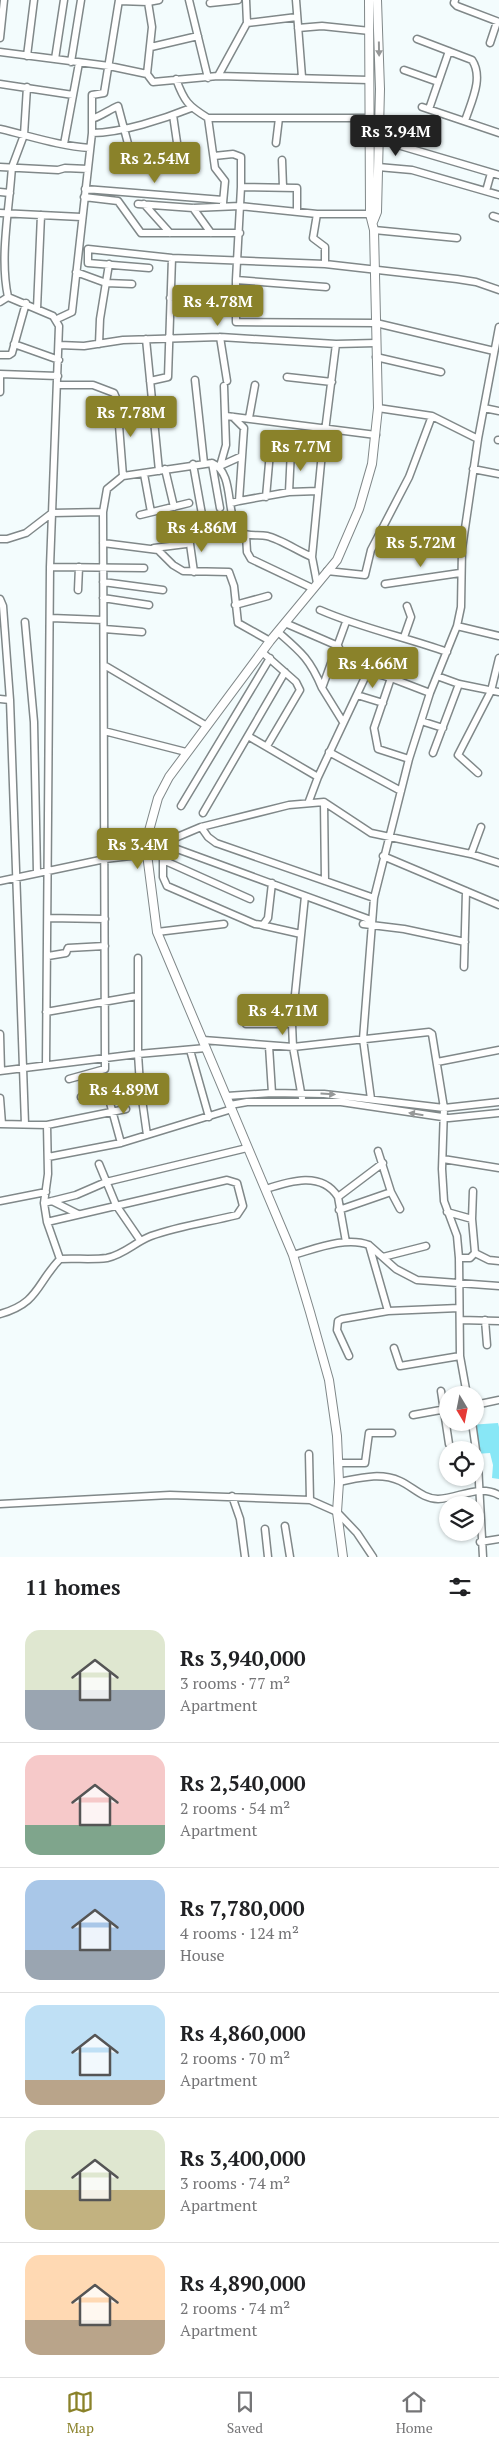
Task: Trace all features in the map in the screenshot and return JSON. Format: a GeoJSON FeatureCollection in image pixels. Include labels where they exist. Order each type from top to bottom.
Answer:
{"type":"FeatureCollection","features":[{"type":"Feature","properties":{"kind":"street"},"geometry":{"type":"LineString","coordinates":[[0,38],[4,0]]}},
{"type":"Feature","properties":{"kind":"street"},"geometry":{"type":"LineString","coordinates":[[27,56],[34,0]]}},
{"type":"Feature","properties":{"kind":"street"},"geometry":{"type":"LineString","coordinates":[[55,60],[64,0]]}},
{"type":"Feature","properties":{"kind":"street"},"geometry":{"type":"LineString","coordinates":[[71,62],[81,0]]}},
{"type":"Feature","properties":{"kind":"street"},"geometry":{"type":"LineString","coordinates":[[57,319],[72,312],[81,217],[92,133],[92,95],[104,93],[119,0],[148,2],[159,0]]}},
{"type":"Feature","properties":{"kind":"street"},"geometry":{"type":"LineString","coordinates":[[189,0],[208,78]]}},
{"type":"Feature","properties":{"kind":"street"},"geometry":{"type":"LineString","coordinates":[[210,3],[238,0]]}},
{"type":"Feature","properties":{"kind":"street"},"geometry":{"type":"LineString","coordinates":[[218,76],[247,23],[246,0]]}},
{"type":"Feature","properties":{"kind":"street"},"geometry":{"type":"LineString","coordinates":[[296,0],[302,77]]}},
{"type":"Feature","properties":{"kind":"street"},"geometry":{"type":"LineString","coordinates":[[343,1557],[337,1512],[337,1436],[329,1380],[293,1255],[157,932],[147,854],[147,838],[158,798],[186,752],[343,549],[359,508],[372,464],[378,408],[375,270],[373,226],[370,214],[368,118],[369,0]]}},
{"type":"Feature","properties":{"kind":"street"},"geometry":{"type":"LineString","coordinates":[[373,226],[377,212],[380,89],[378,0]]}},
{"type":"Feature","properties":{"kind":"street"},"geometry":{"type":"LineString","coordinates":[[455,0],[454,2],[457,6],[498,22],[490,43]]}},
{"type":"Feature","properties":{"kind":"street"},"geometry":{"type":"LineString","coordinates":[[147,74],[152,27],[148,2]]}},
{"type":"Feature","properties":{"kind":"street"},"geometry":{"type":"LineString","coordinates":[[247,23],[298,17]]}},
{"type":"Feature","properties":{"kind":"street"},"geometry":{"type":"LineString","coordinates":[[298,28],[322,26],[370,31]]}},
{"type":"Feature","properties":{"kind":"street"},"geometry":{"type":"LineString","coordinates":[[151,47],[198,36]]}},
{"type":"Feature","properties":{"kind":"street"},"geometry":{"type":"LineString","coordinates":[[417,38],[472,60],[477,70],[477,82],[465,121]]}},
{"type":"Feature","properties":{"kind":"street"},"geometry":{"type":"LineString","coordinates":[[449,51],[438,82],[425,108],[499,133]]}},
{"type":"Feature","properties":{"kind":"street"},"geometry":{"type":"LineString","coordinates":[[0,52],[109,66],[147,74],[154,82],[218,76],[369,80]]}},
{"type":"Feature","properties":{"kind":"street"},"geometry":{"type":"LineString","coordinates":[[64,144],[79,63]]}},
{"type":"Feature","properties":{"kind":"street"},"geometry":{"type":"LineString","coordinates":[[404,70],[438,82]]}},
{"type":"Feature","properties":{"kind":"street"},"geometry":{"type":"LineString","coordinates":[[176,79],[184,100],[191,108],[208,118],[368,118]]}},
{"type":"Feature","properties":{"kind":"street"},"geometry":{"type":"LineString","coordinates":[[0,84],[73,95]]}},
{"type":"Feature","properties":{"kind":"street"},"geometry":{"type":"LineString","coordinates":[[8,296],[2,271],[3,238],[8,213],[12,167],[24,134],[28,87]]}},
{"type":"Feature","properties":{"kind":"street"},"geometry":{"type":"LineString","coordinates":[[92,118],[98,117],[103,111],[118,106],[131,155]]}},
{"type":"Feature","properties":{"kind":"street"},"geometry":{"type":"LineString","coordinates":[[92,133],[104,133],[173,115],[191,108]]}},
{"type":"Feature","properties":{"kind":"street"},"geometry":{"type":"LineString","coordinates":[[173,115],[180,163]]}},
{"type":"Feature","properties":{"kind":"street"},"geometry":{"type":"LineString","coordinates":[[208,118],[215,168],[225,181],[223,203]]}},
{"type":"Feature","properties":{"kind":"street"},"geometry":{"type":"LineString","coordinates":[[276,143],[279,118]]}},
{"type":"Feature","properties":{"kind":"street"},"geometry":{"type":"LineString","coordinates":[[0,130],[24,134],[41,142],[90,148]]}},
{"type":"Feature","properties":{"kind":"street"},"geometry":{"type":"LineString","coordinates":[[391,142],[499,175]]}},
{"type":"Feature","properties":{"kind":"street"},"geometry":{"type":"LineString","coordinates":[[214,156],[233,154],[241,156],[236,322],[376,323],[494,352]]}},
{"type":"Feature","properties":{"kind":"street"},"geometry":{"type":"LineString","coordinates":[[282,160],[283,187]]}},
{"type":"Feature","properties":{"kind":"street"},"geometry":{"type":"LineString","coordinates":[[0,167],[58,170],[65,168],[88,169]]}},
{"type":"Feature","properties":{"kind":"street"},"geometry":{"type":"LineString","coordinates":[[378,167],[413,171],[499,195]]}},
{"type":"Feature","properties":{"kind":"street"},"geometry":{"type":"LineString","coordinates":[[486,191],[491,173]]}},
{"type":"Feature","properties":{"kind":"street"},"geometry":{"type":"LineString","coordinates":[[241,187],[297,188],[297,212]]}},
{"type":"Feature","properties":{"kind":"street"},"geometry":{"type":"LineString","coordinates":[[85,189],[317,214],[370,214]]}},
{"type":"Feature","properties":{"kind":"street"},"geometry":{"type":"LineString","coordinates":[[0,192],[10,193]]}},
{"type":"Feature","properties":{"kind":"street"},"geometry":{"type":"LineString","coordinates":[[84,198],[118,201],[141,233],[240,233]]}},
{"type":"Feature","properties":{"kind":"street"},"geometry":{"type":"LineString","coordinates":[[170,233],[141,204],[193,208],[223,203]]}},
{"type":"Feature","properties":{"kind":"street"},"geometry":{"type":"LineString","coordinates":[[193,208],[211,233]]}},
{"type":"Feature","properties":{"kind":"street"},"geometry":{"type":"LineString","coordinates":[[0,213],[81,217]]}},
{"type":"Feature","properties":{"kind":"street"},"geometry":{"type":"LineString","coordinates":[[38,309],[41,214]]}},
{"type":"Feature","properties":{"kind":"street"},"geometry":{"type":"LineString","coordinates":[[317,214],[313,238],[325,247],[325,264]]}},
{"type":"Feature","properties":{"kind":"street"},"geometry":{"type":"LineString","coordinates":[[373,226],[457,238]]}},
{"type":"Feature","properties":{"kind":"street"},"geometry":{"type":"LineString","coordinates":[[149,268],[88,262],[88,249],[172,258],[325,264],[476,282],[499,290]]}},
{"type":"Feature","properties":{"kind":"street"},"geometry":{"type":"LineString","coordinates":[[150,381],[168,378],[172,258]]}},
{"type":"Feature","properties":{"kind":"street"},"geometry":{"type":"LineString","coordinates":[[99,344],[100,319],[109,264]]}},
{"type":"Feature","properties":{"kind":"street"},"geometry":{"type":"LineString","coordinates":[[76,272],[106,283],[132,284]]}},
{"type":"Feature","properties":{"kind":"street"},"geometry":{"type":"LineString","coordinates":[[236,280],[326,287]]}},
{"type":"Feature","properties":{"kind":"street"},"geometry":{"type":"LineString","coordinates":[[170,298],[217,295]]}},
{"type":"Feature","properties":{"kind":"street"},"geometry":{"type":"LineString","coordinates":[[0,302],[8,296]]}},
{"type":"Feature","properties":{"kind":"street"},"geometry":{"type":"LineString","coordinates":[[8,296],[57,319],[59,326],[50,566],[46,1065]]}},
{"type":"Feature","properties":{"kind":"street"},"geometry":{"type":"LineString","coordinates":[[0,355],[9,356],[13,348],[26,303]]}},
{"type":"Feature","properties":{"kind":"street"},"geometry":{"type":"LineString","coordinates":[[371,1099],[363,1039],[374,898],[383,856],[409,759],[430,693],[457,626],[461,607],[460,573],[473,470],[499,327]]}},
{"type":"Feature","properties":{"kind":"street"},"geometry":{"type":"LineString","coordinates":[[59,345],[220,337],[336,344],[376,343]]}},
{"type":"Feature","properties":{"kind":"street"},"geometry":{"type":"LineString","coordinates":[[220,337],[230,416],[225,454],[220,466],[238,529],[246,535],[269,537],[312,556]]}},
{"type":"Feature","properties":{"kind":"street"},"geometry":{"type":"LineString","coordinates":[[146,340],[162,470],[174,507]]}},
{"type":"Feature","properties":{"kind":"street"},"geometry":{"type":"LineString","coordinates":[[315,585],[312,556],[336,344]]}},
{"type":"Feature","properties":{"kind":"street"},"geometry":{"type":"LineString","coordinates":[[13,348],[59,360]]}},
{"type":"Feature","properties":{"kind":"street"},"geometry":{"type":"LineString","coordinates":[[376,357],[441,372]]}},
{"type":"Feature","properties":{"kind":"street"},"geometry":{"type":"LineString","coordinates":[[0,392],[0,374],[58,376]]}},
{"type":"Feature","properties":{"kind":"street"},"geometry":{"type":"LineString","coordinates":[[287,377],[332,382]]}},
{"type":"Feature","properties":{"kind":"street"},"geometry":{"type":"LineString","coordinates":[[194,380],[204,463]]}},
{"type":"Feature","properties":{"kind":"street"},"geometry":{"type":"LineString","coordinates":[[58,385],[100,387],[114,393],[117,400],[123,476]]}},
{"type":"Feature","properties":{"kind":"street"},"geometry":{"type":"LineString","coordinates":[[249,418],[255,386]]}},
{"type":"Feature","properties":{"kind":"street"},"geometry":{"type":"LineString","coordinates":[[378,408],[432,416],[478,439]]}},
{"type":"Feature","properties":{"kind":"street"},"geometry":{"type":"LineString","coordinates":[[484,408],[499,411]]}},
{"type":"Feature","properties":{"kind":"street"},"geometry":{"type":"LineString","coordinates":[[230,416],[376,435]]}},
{"type":"Feature","properties":{"kind":"street"},"geometry":{"type":"LineString","coordinates":[[230,416],[244,428],[239,501]]}},
{"type":"Feature","properties":{"kind":"street"},"geometry":{"type":"LineString","coordinates":[[327,571],[365,575],[371,550],[409,477],[432,416]]}},
{"type":"Feature","properties":{"kind":"street"},"geometry":{"type":"LineString","coordinates":[[266,496],[272,441]]}},
{"type":"Feature","properties":{"kind":"street"},"geometry":{"type":"LineString","coordinates":[[289,492],[292,450]]}},
{"type":"Feature","properties":{"kind":"street"},"geometry":{"type":"LineString","coordinates":[[68,1079],[105,1070],[103,512],[106,489],[123,476],[144,474],[193,464],[212,463],[220,466],[242,456]]}},
{"type":"Feature","properties":{"kind":"street"},"geometry":{"type":"LineString","coordinates":[[212,463],[220,508]]}},
{"type":"Feature","properties":{"kind":"street"},"geometry":{"type":"LineString","coordinates":[[193,464],[205,531]]}},
{"type":"Feature","properties":{"kind":"street"},"geometry":{"type":"LineString","coordinates":[[473,470],[499,474]]}},
{"type":"Feature","properties":{"kind":"street"},"geometry":{"type":"LineString","coordinates":[[144,474],[151,512]]}},
{"type":"Feature","properties":{"kind":"street"},"geometry":{"type":"LineString","coordinates":[[231,503],[289,492],[318,491]]}},
{"type":"Feature","properties":{"kind":"street"},"geometry":{"type":"LineString","coordinates":[[140,515],[189,503]]}},
{"type":"Feature","properties":{"kind":"street"},"geometry":{"type":"LineString","coordinates":[[0,539],[7,539],[26,533],[52,513],[103,512]]}},
{"type":"Feature","properties":{"kind":"street"},"geometry":{"type":"LineString","coordinates":[[246,535],[247,552],[251,559],[315,585]]}},
{"type":"Feature","properties":{"kind":"street"},"geometry":{"type":"LineString","coordinates":[[103,543],[151,548],[186,544],[189,539],[194,572]]}},
{"type":"Feature","properties":{"kind":"street"},"geometry":{"type":"LineString","coordinates":[[151,548],[158,550],[178,569],[194,572],[229,572],[234,586],[238,623],[266,647],[270,658],[296,682],[300,690],[267,746]]}},
{"type":"Feature","properties":{"kind":"street"},"geometry":{"type":"LineString","coordinates":[[50,566],[144,568]]}},
{"type":"Feature","properties":{"kind":"street"},"geometry":{"type":"LineString","coordinates":[[78,590],[79,567]]}},
{"type":"Feature","properties":{"kind":"street"},"geometry":{"type":"LineString","coordinates":[[385,584],[460,573]]}},
{"type":"Feature","properties":{"kind":"street"},"geometry":{"type":"LineString","coordinates":[[103,582],[162,590]]}},
{"type":"Feature","properties":{"kind":"street"},"geometry":{"type":"LineString","coordinates":[[236,605],[268,596]]}},
{"type":"Feature","properties":{"kind":"street"},"geometry":{"type":"LineString","coordinates":[[103,598],[149,605]]}},
{"type":"Feature","properties":{"kind":"street"},"geometry":{"type":"LineString","coordinates":[[0,599],[3,606],[4,641],[10,700],[14,878],[25,1124]]}},
{"type":"Feature","properties":{"kind":"street"},"geometry":{"type":"LineString","coordinates":[[404,637],[411,617],[407,606]]}},
{"type":"Feature","properties":{"kind":"street"},"geometry":{"type":"LineString","coordinates":[[320,610],[346,622],[404,637],[447,652]]}},
{"type":"Feature","properties":{"kind":"street"},"geometry":{"type":"LineString","coordinates":[[51,618],[104,620]]}},
{"type":"Feature","properties":{"kind":"street"},"geometry":{"type":"LineString","coordinates":[[25,622],[34,722],[37,874]]}},
{"type":"Feature","properties":{"kind":"street"},"geometry":{"type":"LineString","coordinates":[[322,688],[346,622]]}},
{"type":"Feature","properties":{"kind":"street"},"geometry":{"type":"LineString","coordinates":[[285,623],[338,646],[348,665]]}},
{"type":"Feature","properties":{"kind":"street"},"geometry":{"type":"LineString","coordinates":[[457,626],[499,636]]}},
{"type":"Feature","properties":{"kind":"street"},"geometry":{"type":"LineString","coordinates":[[104,629],[142,632]]}},
{"type":"Feature","properties":{"kind":"street"},"geometry":{"type":"LineString","coordinates":[[278,632],[306,656],[313,666],[322,688],[343,722]]}},
{"type":"Feature","properties":{"kind":"street"},"geometry":{"type":"LineString","coordinates":[[181,806],[270,658]]}},
{"type":"Feature","properties":{"kind":"street"},"geometry":{"type":"LineString","coordinates":[[478,773],[458,755],[491,691],[499,658]]}},
{"type":"Feature","properties":{"kind":"street"},"geometry":{"type":"LineString","coordinates":[[333,661],[391,678],[430,693]]}},
{"type":"Feature","properties":{"kind":"street"},"geometry":{"type":"LineString","coordinates":[[104,665],[207,726]]}},
{"type":"Feature","properties":{"kind":"street"},"geometry":{"type":"LineString","coordinates":[[310,801],[329,752],[368,671]]}},
{"type":"Feature","properties":{"kind":"street"},"geometry":{"type":"LineString","coordinates":[[203,814],[285,672]]}},
{"type":"Feature","properties":{"kind":"street"},"geometry":{"type":"LineString","coordinates":[[437,676],[459,684],[499,692]]}},
{"type":"Feature","properties":{"kind":"street"},"geometry":{"type":"LineString","coordinates":[[391,678],[374,728],[378,748],[409,759]]}},
{"type":"Feature","properties":{"kind":"street"},"geometry":{"type":"LineString","coordinates":[[433,753],[459,684]]}},
{"type":"Feature","properties":{"kind":"street"},"geometry":{"type":"LineString","coordinates":[[357,695],[383,704]]}},
{"type":"Feature","properties":{"kind":"street"},"geometry":{"type":"LineString","coordinates":[[0,699],[10,700]]}},
{"type":"Feature","properties":{"kind":"street"},"geometry":{"type":"LineString","coordinates":[[421,721],[443,728]]}},
{"type":"Feature","properties":{"kind":"street"},"geometry":{"type":"LineString","coordinates":[[104,731],[186,752]]}},
{"type":"Feature","properties":{"kind":"street"},"geometry":{"type":"LineString","coordinates":[[248,736],[318,777]]}},
{"type":"Feature","properties":{"kind":"street"},"geometry":{"type":"LineString","coordinates":[[329,752],[401,791]]}},
{"type":"Feature","properties":{"kind":"street"},"geometry":{"type":"LineString","coordinates":[[163,843],[201,827],[310,801],[324,802],[333,806],[371,833],[471,854],[499,863]]}},
{"type":"Feature","properties":{"kind":"street"},"geometry":{"type":"LineString","coordinates":[[324,802],[325,881]]}},
{"type":"Feature","properties":{"kind":"street"},"geometry":{"type":"LineString","coordinates":[[201,827],[208,837],[216,843],[374,898]]}},
{"type":"Feature","properties":{"kind":"street"},"geometry":{"type":"LineString","coordinates":[[471,854],[481,827]]}},
{"type":"Feature","properties":{"kind":"street"},"geometry":{"type":"LineString","coordinates":[[147,838],[305,896],[371,923],[465,942]]}},
{"type":"Feature","properties":{"kind":"street"},"geometry":{"type":"LineString","coordinates":[[163,843],[163,877],[167,886],[261,925],[301,934]]}},
{"type":"Feature","properties":{"kind":"street"},"geometry":{"type":"LineString","coordinates":[[0,881],[105,860],[147,854]]}},
{"type":"Feature","properties":{"kind":"street"},"geometry":{"type":"LineString","coordinates":[[383,856],[499,906]]}},
{"type":"Feature","properties":{"kind":"street"},"geometry":{"type":"LineString","coordinates":[[163,860],[250,899]]}},
{"type":"Feature","properties":{"kind":"street"},"geometry":{"type":"LineString","coordinates":[[261,925],[268,918],[272,884]]}},
{"type":"Feature","properties":{"kind":"street"},"geometry":{"type":"LineString","coordinates":[[464,967],[466,891]]}},
{"type":"Feature","properties":{"kind":"street"},"geometry":{"type":"LineString","coordinates":[[302,1101],[293,1047],[292,1024],[305,896]]}},
{"type":"Feature","properties":{"kind":"street"},"geometry":{"type":"LineString","coordinates":[[48,918],[105,919]]}},
{"type":"Feature","properties":{"kind":"street"},"geometry":{"type":"LineString","coordinates":[[362,924],[371,923]]}},
{"type":"Feature","properties":{"kind":"street"},"geometry":{"type":"LineString","coordinates":[[157,932],[224,924]]}},
{"type":"Feature","properties":{"kind":"street"},"geometry":{"type":"LineString","coordinates":[[48,956],[66,953],[68,948],[105,946]]}},
{"type":"Feature","properties":{"kind":"street"},"geometry":{"type":"LineString","coordinates":[[138,958],[138,1054],[147,1135]]}},
{"type":"Feature","properties":{"kind":"street"},"geometry":{"type":"LineString","coordinates":[[46,1012],[137,996]]}},
{"type":"Feature","properties":{"kind":"street"},"geometry":{"type":"LineString","coordinates":[[246,1024],[292,1024]]}},
{"type":"Feature","properties":{"kind":"street"},"geometry":{"type":"LineString","coordinates":[[202,1040],[293,1047],[429,1032],[434,1038],[445,1118],[442,1177],[447,1212],[457,1236],[459,1258],[460,1356],[465,1386]]}},
{"type":"Feature","properties":{"kind":"street"},"geometry":{"type":"LineString","coordinates":[[0,1034],[1,1071],[138,1054],[206,1048]]}},
{"type":"Feature","properties":{"kind":"street"},"geometry":{"type":"LineString","coordinates":[[269,1046],[272,1093]]}},
{"type":"Feature","properties":{"kind":"street"},"geometry":{"type":"LineString","coordinates":[[190,1050],[209,1116]]}},
{"type":"Feature","properties":{"kind":"street"},"geometry":{"type":"LineString","coordinates":[[437,1062],[499,1050]]}},
{"type":"Feature","properties":{"kind":"street"},"geometry":{"type":"LineString","coordinates":[[81,1097],[140,1085]]}},
{"type":"Feature","properties":{"kind":"street"},"geometry":{"type":"LineString","coordinates":[[107,1092],[121,1143]]}},
{"type":"Feature","properties":{"kind":"street"},"geometry":{"type":"LineString","coordinates":[[227,1096],[272,1093],[343,1095],[444,1108],[499,1102]]}},
{"type":"Feature","properties":{"kind":"street"},"geometry":{"type":"LineString","coordinates":[[0,1098],[1,1124],[47,1125],[126,1109]]}},
{"type":"Feature","properties":{"kind":"street"},"geometry":{"type":"LineString","coordinates":[[48,1156],[121,1143],[209,1116],[233,1112],[247,1102],[341,1102],[445,1118],[499,1113]]}},
{"type":"Feature","properties":{"kind":"street"},"geometry":{"type":"LineString","coordinates":[[485,1104],[486,1114]]}},
{"type":"Feature","properties":{"kind":"street"},"geometry":{"type":"LineString","coordinates":[[47,1125],[48,1174],[44,1203],[47,1222],[60,1259]]}},
{"type":"Feature","properties":{"kind":"street"},"geometry":{"type":"LineString","coordinates":[[44,1203],[76,1195],[106,1182],[247,1148]]}},
{"type":"Feature","properties":{"kind":"street"},"geometry":{"type":"LineString","coordinates":[[378,1151],[391,1192],[400,1209]]}},
{"type":"Feature","properties":{"kind":"street"},"geometry":{"type":"LineString","coordinates":[[443,1159],[499,1168]]}},
{"type":"Feature","properties":{"kind":"street"},"geometry":{"type":"LineString","coordinates":[[338,1198],[383,1163]]}},
{"type":"Feature","properties":{"kind":"street"},"geometry":{"type":"LineString","coordinates":[[99,1164],[116,1205],[140,1240]]}},
{"type":"Feature","properties":{"kind":"street"},"geometry":{"type":"LineString","coordinates":[[47,1222],[227,1180],[237,1183],[243,1206],[237,1216],[158,1234],[140,1240],[130,1249],[106,1258],[60,1259]]}},
{"type":"Feature","properties":{"kind":"street"},"geometry":{"type":"LineString","coordinates":[[266,1189],[287,1182],[312,1180],[333,1190],[338,1198],[346,1242]]}},
{"type":"Feature","properties":{"kind":"street"},"geometry":{"type":"LineString","coordinates":[[0,1201],[47,1189]]}},
{"type":"Feature","properties":{"kind":"street"},"geometry":{"type":"LineString","coordinates":[[473,1191],[472,1219],[475,1253]]}},
{"type":"Feature","properties":{"kind":"street"},"geometry":{"type":"LineString","coordinates":[[339,1210],[391,1192]]}},
{"type":"Feature","properties":{"kind":"street"},"geometry":{"type":"LineString","coordinates":[[52,1201],[78,1214]]}},
{"type":"Feature","properties":{"kind":"street"},"geometry":{"type":"LineString","coordinates":[[447,1212],[472,1219]]}},
{"type":"Feature","properties":{"kind":"street"},"geometry":{"type":"LineString","coordinates":[[293,1255],[346,1242],[369,1244],[396,1269],[416,1280],[499,1286]]}},
{"type":"Feature","properties":{"kind":"street"},"geometry":{"type":"LineString","coordinates":[[369,1244],[388,1311]]}},
{"type":"Feature","properties":{"kind":"street"},"geometry":{"type":"LineString","coordinates":[[383,1257],[426,1246]]}},
{"type":"Feature","properties":{"kind":"street"},"geometry":{"type":"LineString","coordinates":[[459,1258],[470,1258],[475,1253]]}},
{"type":"Feature","properties":{"kind":"street"},"geometry":{"type":"LineString","coordinates":[[475,1253],[489,1260],[499,1261]]}},
{"type":"Feature","properties":{"kind":"street"},"geometry":{"type":"LineString","coordinates":[[0,1314],[14,1310],[27,1302],[60,1259]]}},
{"type":"Feature","properties":{"kind":"street"},"geometry":{"type":"LineString","coordinates":[[350,1356],[337,1330],[338,1321],[388,1311],[459,1308]]}},
{"type":"Feature","properties":{"kind":"street"},"geometry":{"type":"LineString","coordinates":[[460,1320],[499,1321]]}},
{"type":"Feature","properties":{"kind":"street"},"geometry":{"type":"LineString","coordinates":[[486,1320],[486,1345]]}},
{"type":"Feature","properties":{"kind":"street"},"geometry":{"type":"LineString","coordinates":[[394,1348],[398,1364],[405,1367],[460,1356]]}},
{"type":"Feature","properties":{"kind":"street"},"geometry":{"type":"LineString","coordinates":[[484,1403],[499,1400]]}},
{"type":"Feature","properties":{"kind":"street"},"geometry":{"type":"LineString","coordinates":[[413,1415],[439,1410]]}},
{"type":"Feature","properties":{"kind":"street"},"geometry":{"type":"LineString","coordinates":[[338,1471],[365,1463],[369,1434],[392,1433]]}},
{"type":"Feature","properties":{"kind":"street"},"geometry":{"type":"LineString","coordinates":[[309,1454],[310,1500]]}},
{"type":"Feature","properties":{"kind":"street"},"geometry":{"type":"LineString","coordinates":[[338,1471],[382,1476],[402,1482],[430,1498],[440,1499],[472,1486]]}},
{"type":"Feature","properties":{"kind":"street"},"geometry":{"type":"LineString","coordinates":[[479,1486],[480,1542],[483,1557]]}},
{"type":"Feature","properties":{"kind":"street"},"geometry":{"type":"LineString","coordinates":[[484,1486],[499,1495]]}},
{"type":"Feature","properties":{"kind":"street"},"geometry":{"type":"LineString","coordinates":[[0,1504],[170,1495],[310,1500],[337,1512],[357,1533],[373,1557]]}},
{"type":"Feature","properties":{"kind":"street"},"geometry":{"type":"LineString","coordinates":[[232,1496],[240,1519],[245,1557]]}},
{"type":"Feature","properties":{"kind":"street"},"geometry":{"type":"LineString","coordinates":[[284,1526],[290,1557]]}},
{"type":"Feature","properties":{"kind":"street"},"geometry":{"type":"LineString","coordinates":[[265,1529],[268,1557]]}},
{"type":"Feature","properties":{"kind":"street"},"geometry":{"type":"LineString","coordinates":[[480,1542],[499,1539]]}},
{"type":"Feature","properties":{"kind":"shaded area"},"geometry":{"type":"Polygon","coordinates":[[[498,1423],[499,1479],[492,1478],[493,1465],[490,1453],[484,1453],[484,1441],[471,1441],[470,1431],[484,1431],[484,1424],[498,1423]]]}}]}
